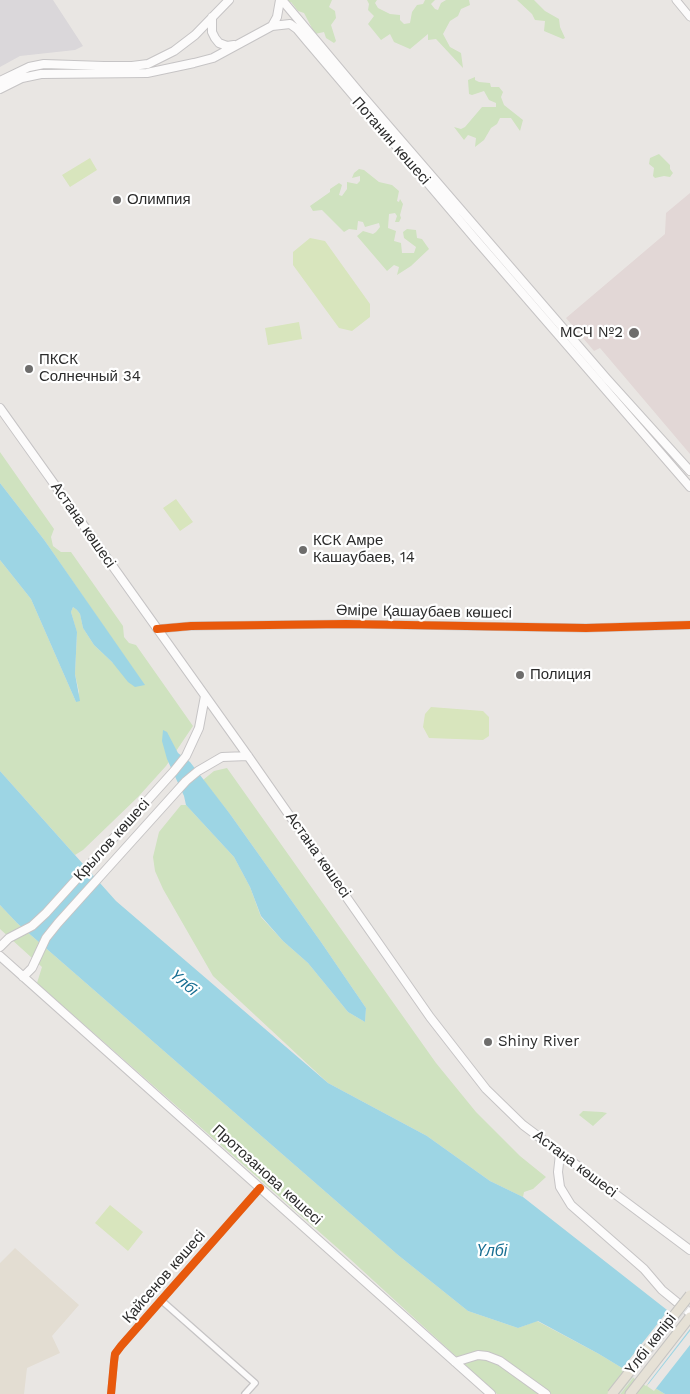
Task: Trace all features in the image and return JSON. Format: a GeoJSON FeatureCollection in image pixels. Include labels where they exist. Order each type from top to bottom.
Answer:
{"type":"FeatureCollection","features":[{"type":"Feature","properties":{"kind":"main road"},"geometry":{"type":"LineString","coordinates":[[0,81],[29,67],[44,64],[140,69],[174,51],[195,35],[229,0]]}},
{"type":"Feature","properties":{"kind":"main road"},"geometry":{"type":"LineString","coordinates":[[0,89],[22,78],[41,74],[140,69],[213,58],[272,26],[280,10],[281,0]]}},
{"type":"Feature","properties":{"kind":"main road","name":"Потанин көшесі"},"geometry":{"type":"LineString","coordinates":[[281,0],[551,314],[690,472]]}},
{"type":"Feature","properties":{"kind":"main road"},"geometry":{"type":"LineString","coordinates":[[212,17],[212,32],[219,43],[227,46],[237,45]]}},
{"type":"Feature","properties":{"kind":"main road","name":"Потанин көшесі"},"geometry":{"type":"LineString","coordinates":[[272,26],[290,24],[297,29],[690,487]]}},
{"type":"Feature","properties":{"kind":"main road","name":"Астана көшесі"},"geometry":{"type":"LineString","coordinates":[[0,408],[248,756],[430,1017],[484,1086],[523,1125],[690,1250]]}},
{"type":"Feature","properties":{"kind":"main road","name":"Крылов көшесі"},"geometry":{"type":"LineString","coordinates":[[0,947],[9,938],[32,926],[174,771],[186,756],[199,728],[205,696]]}},
{"type":"Feature","properties":{"kind":"main road","name":"Крылов көшесі"},"geometry":{"type":"LineString","coordinates":[[23,977],[34,963],[46,938],[58,922],[186,781],[198,770],[222,757],[248,756]]}},
{"type":"Feature","properties":{"kind":"main road","name":"Протозанова көшесі"},"geometry":{"type":"LineString","coordinates":[[0,956],[491,1394]]}},
{"type":"Feature","properties":{"kind":"main road"},"geometry":{"type":"LineString","coordinates":[[0,969],[6,962]]}},
{"type":"Feature","properties":{"kind":"main road"},"geometry":{"type":"LineString","coordinates":[[560,1154],[558,1172],[560,1187],[571,1205],[644,1269],[662,1290],[690,1313]]}},
{"type":"Feature","properties":{"kind":"main road","name":"Үлбі көпірі"},"geometry":{"type":"LineString","coordinates":[[612,1394],[690,1294]]}},
{"type":"Feature","properties":{"kind":"main road","name":"Үлбі көпірі"},"geometry":{"type":"LineString","coordinates":[[630,1394],[690,1317]]}},
{"type":"Feature","properties":{"kind":"main road"},"geometry":{"type":"LineString","coordinates":[[455,1362],[478,1354],[487,1356],[500,1361],[546,1394]]}},
{"type":"Feature","properties":{"kind":"street"},"geometry":{"type":"LineString","coordinates":[[676,0],[690,17]]}},
{"type":"Feature","properties":{"kind":"street","name":"Әміре Қашаубаев көшесі"},"geometry":{"type":"LineString","coordinates":[[157,628],[346,624],[577,628],[690,625]]}},
{"type":"Feature","properties":{"kind":"street","name":"Қайсенов көшесі"},"geometry":{"type":"LineString","coordinates":[[111,1394],[111,1377],[116,1354],[121,1346],[260,1188]]}},
{"type":"Feature","properties":{"kind":"street"},"geometry":{"type":"LineString","coordinates":[[161,1300],[255,1383],[245,1394]]}},
{"type":"Feature","properties":{"kind":"shaded area"},"geometry":{"type":"Polygon","coordinates":[[[0,0],[53,0],[83,46],[75,50],[20,56],[0,67],[0,0]]]}},
{"type":"Feature","properties":{"kind":"shaded area","name":"МСЧ №2"},"geometry":{"type":"Polygon","coordinates":[[[690,193],[690,454],[600,348],[594,351],[566,318],[665,234],[666,213],[690,193]]]}},
{"type":"Feature","properties":{"kind":"shaded area"},"geometry":{"type":"Polygon","coordinates":[[[15,1248],[79,1305],[52,1336],[60,1353],[27,1368],[24,1394],[0,1394],[0,1263],[15,1248]]]}},
{"type":"Feature","properties":{"kind":"green space"},"geometry":{"type":"Polygon","coordinates":[[[284,0],[332,0],[329,7],[335,11],[336,18],[331,25],[336,41],[334,43],[326,38],[324,32],[315,34],[304,13],[298,11],[291,2],[288,3],[284,0]]]}},
{"type":"Feature","properties":{"kind":"green space"},"geometry":{"type":"Polygon","coordinates":[[[367,0],[377,0],[375,3],[378,8],[390,14],[400,15],[400,20],[404,24],[410,23],[412,12],[417,5],[423,4],[425,0],[435,0],[431,4],[438,10],[441,3],[446,0],[469,0],[470,5],[461,9],[458,16],[450,21],[443,34],[450,47],[461,53],[463,68],[436,39],[428,40],[428,34],[410,49],[394,42],[390,34],[381,40],[368,24],[374,16],[368,10],[369,4],[367,0]]]}},
{"type":"Feature","properties":{"kind":"green space"},"geometry":{"type":"Polygon","coordinates":[[[517,0],[534,0],[545,11],[559,19],[565,38],[563,39],[544,31],[545,21],[535,20],[532,14],[517,0]]]}},
{"type":"Feature","properties":{"kind":"green space"},"geometry":{"type":"Polygon","coordinates":[[[475,77],[475,80],[479,82],[490,83],[491,87],[499,87],[503,92],[501,97],[504,105],[523,120],[520,131],[511,118],[500,118],[484,140],[475,147],[476,138],[468,135],[464,140],[454,127],[461,129],[465,127],[482,107],[496,107],[496,103],[489,100],[484,91],[472,95],[469,94],[468,80],[475,77]]]}},
{"type":"Feature","properties":{"kind":"green space"},"geometry":{"type":"Polygon","coordinates":[[[659,154],[670,165],[673,173],[670,177],[655,178],[653,176],[654,168],[649,164],[650,158],[659,154]]]}},
{"type":"Feature","properties":{"kind":"green space"},"geometry":{"type":"Polygon","coordinates":[[[90,158],[97,170],[70,187],[62,175],[90,158]]]}},
{"type":"Feature","properties":{"kind":"green space"},"geometry":{"type":"Polygon","coordinates":[[[359,169],[364,170],[379,182],[392,185],[399,191],[397,201],[399,202],[400,199],[403,204],[401,218],[399,222],[395,222],[397,216],[395,213],[389,214],[388,228],[396,231],[394,241],[401,243],[402,253],[414,253],[416,247],[404,238],[403,232],[407,229],[416,230],[417,238],[422,239],[429,249],[411,266],[397,275],[399,267],[394,265],[387,271],[357,236],[363,231],[373,234],[380,227],[379,223],[365,227],[363,222],[358,221],[357,230],[349,229],[344,232],[322,210],[313,211],[310,206],[339,183],[342,185],[339,195],[342,196],[347,189],[347,182],[357,184],[360,181],[360,176],[352,178],[359,169]]]}},
{"type":"Feature","properties":{"kind":"green space"},"geometry":{"type":"Polygon","coordinates":[[[310,238],[325,241],[370,304],[370,317],[352,331],[339,328],[293,265],[293,252],[310,238]]]}},
{"type":"Feature","properties":{"kind":"green space"},"geometry":{"type":"Polygon","coordinates":[[[299,322],[302,339],[268,345],[265,328],[299,322]]]}},
{"type":"Feature","properties":{"kind":"green space"},"geometry":{"type":"Polygon","coordinates":[[[0,452],[54,529],[51,537],[53,546],[61,552],[71,552],[123,626],[124,637],[129,643],[136,645],[193,726],[166,766],[138,797],[83,850],[75,855],[0,771],[0,560],[31,599],[76,702],[79,692],[75,674],[77,633],[71,612],[73,607],[80,614],[83,628],[94,645],[112,662],[144,685],[45,541],[0,483],[0,452]]]}},
{"type":"Feature","properties":{"kind":"green space"},"geometry":{"type":"Polygon","coordinates":[[[176,499],[193,522],[180,531],[163,508],[176,499]]]}},
{"type":"Feature","properties":{"kind":"green space"},"geometry":{"type":"Polygon","coordinates":[[[431,707],[483,711],[489,717],[489,736],[483,740],[429,738],[423,727],[425,714],[431,707]]]}},
{"type":"Feature","properties":{"kind":"green space"},"geometry":{"type":"Polygon","coordinates":[[[227,768],[436,1063],[476,1112],[520,1156],[546,1177],[533,1189],[524,1192],[523,1197],[490,1181],[427,1136],[328,1083],[213,976],[163,889],[155,871],[153,857],[159,832],[181,805],[186,805],[234,857],[250,887],[261,917],[283,941],[308,963],[348,1012],[365,1022],[366,1008],[230,814],[203,780],[214,771],[227,768]]]}},
{"type":"Feature","properties":{"kind":"green space"},"geometry":{"type":"Polygon","coordinates":[[[0,905],[17,923],[398,1255],[468,1311],[518,1328],[537,1321],[599,1354],[665,1394],[497,1394],[350,1259],[37,983],[42,967],[0,929],[0,905]]]}},
{"type":"Feature","properties":{"kind":"green space"},"geometry":{"type":"Polygon","coordinates":[[[583,1111],[607,1113],[593,1126],[579,1115],[583,1111]]]}},
{"type":"Feature","properties":{"kind":"green space"},"geometry":{"type":"Polygon","coordinates":[[[110,1205],[143,1232],[128,1251],[95,1223],[110,1205]]]}},
{"type":"Feature","properties":{"kind":"water"},"geometry":{"type":"Polygon","coordinates":[[[0,483],[45,541],[145,685],[135,687],[128,682],[112,662],[94,645],[83,628],[80,614],[73,607],[71,612],[77,632],[75,674],[80,701],[76,702],[31,599],[0,560],[0,483]]]}},
{"type":"Feature","properties":{"kind":"water"},"geometry":{"type":"Polygon","coordinates":[[[163,730],[167,732],[178,753],[190,762],[230,814],[321,942],[366,1008],[365,1022],[348,1012],[308,963],[283,941],[261,916],[250,887],[234,857],[186,805],[184,796],[167,759],[162,741],[163,730]]]}},
{"type":"Feature","properties":{"kind":"water","name":"Үлбі"},"geometry":{"type":"Polygon","coordinates":[[[0,771],[116,901],[328,1083],[427,1136],[490,1181],[523,1197],[690,1328],[690,1394],[665,1394],[599,1354],[538,1321],[518,1328],[468,1311],[398,1255],[17,923],[0,905],[0,771]]]}},
{"type":"Feature","properties":{"kind":"pier"},"geometry":{"type":"Polygon","coordinates":[[[670,1308],[690,1325],[690,1329],[646,1386],[621,1370],[670,1308]]]}},
{"type":"Feature","properties":{"kind":"pier"},"geometry":{"type":"Polygon","coordinates":[[[690,1331],[690,1345],[654,1391],[647,1386],[690,1331]]]}},
{"type":"Feature","properties":{"kind":"tram line"},"geometry":{"type":"LineString","coordinates":[[620,1394],[690,1305]]}},
{"type":"Feature","properties":{"kind":"cycle path"},"geometry":{"type":"LineString","coordinates":[[157,629],[191,626],[346,624],[586,628],[690,625]]}},
{"type":"Feature","properties":{"kind":"cycle path"},"geometry":{"type":"LineString","coordinates":[[111,1394],[115,1354],[260,1188]]}},
{"type":"Feature","properties":{"kind":"place","name":"Олимпия"},"geometry":{"type":"Point","coordinates":[117,200]}},
{"type":"Feature","properties":{"kind":"place","name":"МСЧ №2"},"geometry":{"type":"Point","coordinates":[634,333]}},
{"type":"Feature","properties":{"kind":"place","name":"ПКСК Солнечный 34"},"geometry":{"type":"Point","coordinates":[29,369]}},
{"type":"Feature","properties":{"kind":"place","name":"КСК Амре Кашаубаев, 14"},"geometry":{"type":"Point","coordinates":[303,550]}},
{"type":"Feature","properties":{"kind":"place","name":"Полиция"},"geometry":{"type":"Point","coordinates":[520,675]}},
{"type":"Feature","properties":{"kind":"place","name":"Shiny River"},"geometry":{"type":"Point","coordinates":[488,1042]}}]}
